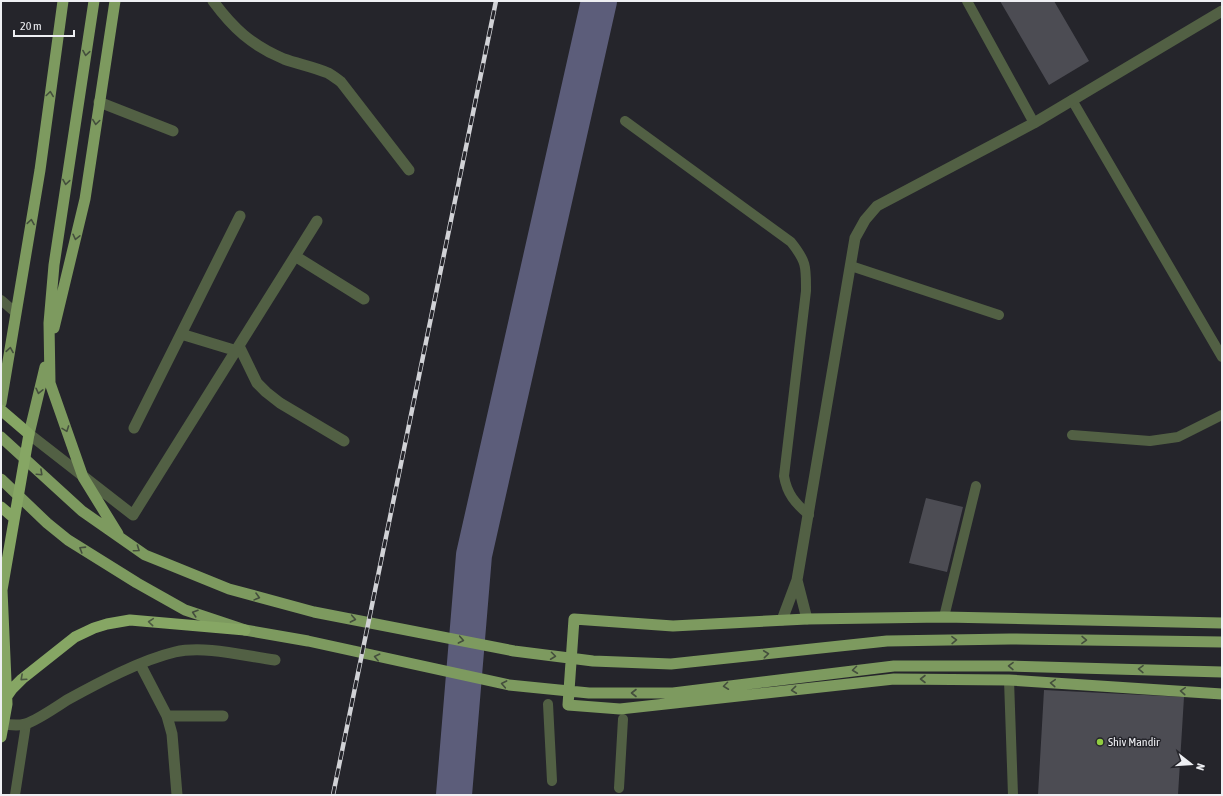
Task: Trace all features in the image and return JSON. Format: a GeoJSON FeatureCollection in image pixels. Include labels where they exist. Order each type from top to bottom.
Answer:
{"type":"FeatureCollection","features":[{"type":"Feature","properties":{"kind":"highway"},"geometry":{"type":"LineString","coordinates":[[1,410],[29,434],[2,590],[7,704],[2,724],[1,737]]}},
{"type":"Feature","properties":{"kind":"highway"},"geometry":{"type":"LineString","coordinates":[[1,507],[14,518]]}},
{"type":"Feature","properties":{"kind":"highway"},"geometry":{"type":"LineString","coordinates":[[1,704],[12,689],[35,668],[75,637],[107,624],[130,620],[245,630]]}},
{"type":"Feature","properties":{"kind":"main road"},"geometry":{"type":"LineString","coordinates":[[1,403],[40,170],[63,1]]}},
{"type":"Feature","properties":{"kind":"main road"},"geometry":{"type":"LineString","coordinates":[[94,1],[54,265],[49,323],[50,383],[83,477],[121,538]]}},
{"type":"Feature","properties":{"kind":"main road"},"geometry":{"type":"LineString","coordinates":[[29,434],[85,199],[116,1]]}},
{"type":"Feature","properties":{"kind":"main road"},"geometry":{"type":"LineString","coordinates":[[1,437],[82,511],[145,555],[229,589],[314,612],[514,650],[593,661],[671,664],[887,641],[1010,638],[1222,642]]}},
{"type":"Feature","properties":{"kind":"main road"},"geometry":{"type":"LineString","coordinates":[[1,479],[47,523],[68,540],[137,583],[185,610],[245,630],[308,641],[509,685],[589,693],[673,693],[894,666],[1009,666],[1222,672]]}},
{"type":"Feature","properties":{"kind":"main road"},"geometry":{"type":"LineString","coordinates":[[1222,623],[944,617],[807,619],[673,626],[574,619],[568,705],[620,709],[894,679],[1009,680],[1222,694]]}},
{"type":"Feature","properties":{"kind":"street"},"geometry":{"type":"LineString","coordinates":[[213,1],[228,22],[244,36],[265,50],[284,59],[329,74],[341,82],[409,170]]}},
{"type":"Feature","properties":{"kind":"street"},"geometry":{"type":"LineString","coordinates":[[782,620],[798,580],[855,238],[865,220],[878,206],[1034,123],[1222,11]]}},
{"type":"Feature","properties":{"kind":"street"},"geometry":{"type":"LineString","coordinates":[[99,102],[174,131]]}},
{"type":"Feature","properties":{"kind":"street"},"geometry":{"type":"LineString","coordinates":[[134,428],[240,216]]}},
{"type":"Feature","properties":{"kind":"street"},"geometry":{"type":"LineString","coordinates":[[29,434],[133,515],[317,221]]}},
{"type":"Feature","properties":{"kind":"street"},"geometry":{"type":"LineString","coordinates":[[295,256],[364,299]]}},
{"type":"Feature","properties":{"kind":"street"},"geometry":{"type":"LineString","coordinates":[[181,334],[238,348],[257,383],[266,392],[280,403],[344,441]]}},
{"type":"Feature","properties":{"kind":"street"},"geometry":{"type":"LineString","coordinates":[[798,580],[807,619]]}},
{"type":"Feature","properties":{"kind":"street"},"geometry":{"type":"LineString","coordinates":[[2,724],[26,724],[84,691],[140,664],[163,655],[193,650],[212,651],[275,660]]}},
{"type":"Feature","properties":{"kind":"street"},"geometry":{"type":"LineString","coordinates":[[140,664],[167,716],[172,734],[177,795]]}},
{"type":"Feature","properties":{"kind":"street"},"geometry":{"type":"LineString","coordinates":[[167,716],[223,716]]}},
{"type":"Feature","properties":{"kind":"lane"},"geometry":{"type":"LineString","coordinates":[[967,1],[1034,123]]}},
{"type":"Feature","properties":{"kind":"lane"},"geometry":{"type":"LineString","coordinates":[[1072,100],[1222,357]]}},
{"type":"Feature","properties":{"kind":"lane"},"geometry":{"type":"LineString","coordinates":[[625,121],[791,242],[802,256],[806,270],[806,291],[784,476],[786,487],[790,496],[796,504],[809,515]]}},
{"type":"Feature","properties":{"kind":"lane"},"geometry":{"type":"LineString","coordinates":[[851,266],[999,315]]}},
{"type":"Feature","properties":{"kind":"lane"},"geometry":{"type":"LineString","coordinates":[[1,300],[16,313]]}},
{"type":"Feature","properties":{"kind":"lane"},"geometry":{"type":"LineString","coordinates":[[1072,435],[1150,441],[1178,437],[1222,415]]}},
{"type":"Feature","properties":{"kind":"lane"},"geometry":{"type":"LineString","coordinates":[[944,617],[976,486]]}},
{"type":"Feature","properties":{"kind":"lane"},"geometry":{"type":"LineString","coordinates":[[1009,680],[1013,795]]}},
{"type":"Feature","properties":{"kind":"lane"},"geometry":{"type":"LineString","coordinates":[[548,704],[552,781]]}},
{"type":"Feature","properties":{"kind":"lane"},"geometry":{"type":"LineString","coordinates":[[619,788],[624,719]]}},
{"type":"Feature","properties":{"kind":"lane"},"geometry":{"type":"LineString","coordinates":[[15,795],[26,724]]}},
{"type":"Feature","properties":{"kind":"building"},"geometry":{"type":"Polygon","coordinates":[[[1000,1],[1054,1],[1089,61],[1049,85],[1000,1]]]}},
{"type":"Feature","properties":{"kind":"building"},"geometry":{"type":"Polygon","coordinates":[[[926,498],[963,507],[947,572],[909,563],[926,498]]]}},
{"type":"Feature","properties":{"kind":"building"},"geometry":{"type":"Polygon","coordinates":[[[1044,690],[1184,697],[1178,795],[1038,795],[1044,690]]]}},
{"type":"Feature","properties":{"kind":"waterway"},"geometry":{"type":"LineString","coordinates":[[454,795],[474,555],[599,1]]}},
{"type":"Feature","properties":{"kind":"railway"},"geometry":{"type":"LineString","coordinates":[[333,795],[496,1]]}},
{"type":"Feature","properties":{"kind":"place","name":"Shiv Mandir"},"geometry":{"type":"Point","coordinates":[1100,742]}}]}
